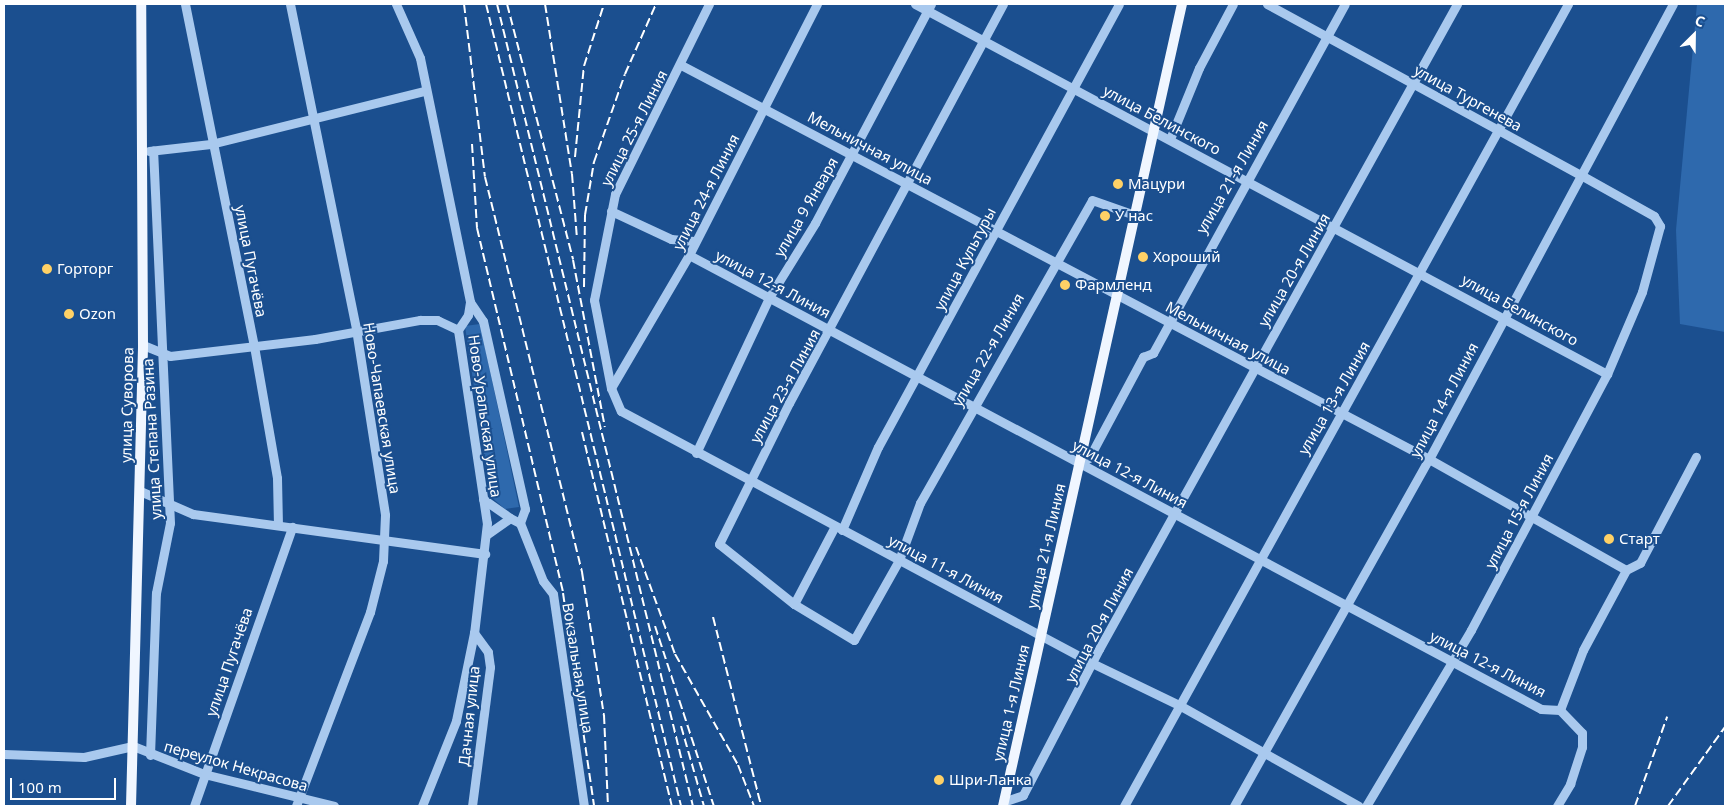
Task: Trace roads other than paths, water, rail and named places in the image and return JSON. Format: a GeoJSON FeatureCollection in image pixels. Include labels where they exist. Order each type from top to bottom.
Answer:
{"type":"FeatureCollection","features":[{"type":"Feature","properties":{"kind":"main road","name":"улица Суворова"},"geometry":{"type":"LineString","coordinates":[[131,806],[148,151],[141,4]]}},
{"type":"Feature","properties":{"kind":"main road"},"geometry":{"type":"LineString","coordinates":[[1118,295],[1182,4]]}},
{"type":"Feature","properties":{"kind":"main road","name":"улица 21-я Линия"},"geometry":{"type":"LineString","coordinates":[[1041,636],[1118,295]]}},
{"type":"Feature","properties":{"kind":"main road","name":"улица 1-я Линия"},"geometry":{"type":"LineString","coordinates":[[1006,805],[1041,636]]}},
{"type":"Feature","properties":{"kind":"street","name":"улица Пугачёва"},"geometry":{"type":"LineString","coordinates":[[185,4],[211,144],[254,346],[277,478],[278,526]]}},
{"type":"Feature","properties":{"kind":"street","name":"Ново-Чапаевская улица"},"geometry":{"type":"LineString","coordinates":[[290,4],[356,329],[384,515],[384,541],[370,612],[315,765],[296,803]]}},
{"type":"Feature","properties":{"kind":"street"},"geometry":{"type":"LineString","coordinates":[[396,4],[413,34],[470,302],[483,321],[525,509],[520,523],[483,500]]}},
{"type":"Feature","properties":{"kind":"street","name":"улица 25-я Линия"},"geometry":{"type":"LineString","coordinates":[[611,388],[594,300],[615,194],[681,66],[709,4]]}},
{"type":"Feature","properties":{"kind":"street","name":"улица 24-я Линия"},"geometry":{"type":"LineString","coordinates":[[611,388],[690,255],[694,241],[766,107],[818,4]]}},
{"type":"Feature","properties":{"kind":"street","name":"улица Белинского"},"geometry":{"type":"LineString","coordinates":[[915,4],[929,7],[984,40],[1504,316],[1607,374]]}},
{"type":"Feature","properties":{"kind":"street","name":"улица 23-я Линия"},"geometry":{"type":"LineString","coordinates":[[794,604],[719,544],[749,482],[1003,4]]}},
{"type":"Feature","properties":{"kind":"street","name":"улица Культуры"},"geometry":{"type":"LineString","coordinates":[[794,604],[839,528],[878,447],[1119,4]]}},
{"type":"Feature","properties":{"kind":"street"},"geometry":{"type":"LineString","coordinates":[[1170,139],[1199,68],[1233,4]]}},
{"type":"Feature","properties":{"kind":"street","name":"улица Тургенева"},"geometry":{"type":"LineString","coordinates":[[1267,4],[1328,35],[1654,216]]}},
{"type":"Feature","properties":{"kind":"street","name":"улица 21-я Линия"},"geometry":{"type":"LineString","coordinates":[[1080,463],[1089,458],[1143,357],[1153,353],[1345,4]]}},
{"type":"Feature","properties":{"kind":"street","name":"улица 20-я Линия"},"geometry":{"type":"LineString","coordinates":[[1006,805],[1023,795],[1176,513],[1457,4]]}},
{"type":"Feature","properties":{"kind":"street","name":"улица 13-я Линия"},"geometry":{"type":"LineString","coordinates":[[1124,806],[1568,4]]}},
{"type":"Feature","properties":{"kind":"street","name":"улица 14-я Линия"},"geometry":{"type":"LineString","coordinates":[[1234,806],[1429,459],[1579,174],[1673,4]]}},
{"type":"Feature","properties":{"kind":"street","name":"улица 9 Января"},"geometry":{"type":"LineString","coordinates":[[696,453],[770,296],[851,155],[929,7]]}},
{"type":"Feature","properties":{"kind":"street","name":"Мельничная улица"},"geometry":{"type":"LineString","coordinates":[[681,66],[766,107],[851,155],[996,232],[1429,459],[1626,570]]}},
{"type":"Feature","properties":{"kind":"street"},"geometry":{"type":"LineString","coordinates":[[148,151],[211,144],[424,91]]}},
{"type":"Feature","properties":{"kind":"street","name":"улица Степана Разина"},"geometry":{"type":"LineString","coordinates":[[148,151],[161,352],[167,502],[170,524],[156,593],[150,755]]}},
{"type":"Feature","properties":{"kind":"street","name":"улица 22-я Линия"},"geometry":{"type":"LineString","coordinates":[[794,604],[854,640],[899,560],[920,503],[1092,200],[1135,215]]}},
{"type":"Feature","properties":{"kind":"street"},"geometry":{"type":"LineString","coordinates":[[612,211],[671,239],[694,241]]}},
{"type":"Feature","properties":{"kind":"street","name":"улица 15-я Линия"},"geometry":{"type":"LineString","coordinates":[[1366,806],[1532,517],[1607,374],[1660,236],[1654,216]]}},
{"type":"Feature","properties":{"kind":"street","name":"улица 12-я Линия"},"geometry":{"type":"LineString","coordinates":[[690,255],[1541,709],[1560,710]]}},
{"type":"Feature","properties":{"kind":"street","name":"Ново-Уральская улица"},"geometry":{"type":"LineString","coordinates":[[422,806],[456,721],[474,633],[485,554],[486,535],[483,500],[458,330],[468,315],[470,302]]}},
{"type":"Feature","properties":{"kind":"street"},"geometry":{"type":"LineString","coordinates":[[143,345],[170,356],[254,346],[356,329],[437,320],[458,330]]}},
{"type":"Feature","properties":{"kind":"street","name":"улица 11-я Линия"},"geometry":{"type":"LineString","coordinates":[[611,388],[621,411],[696,453],[1094,664],[1180,705],[1358,806]]}},
{"type":"Feature","properties":{"kind":"street"},"geometry":{"type":"LineString","coordinates":[[1557,806],[1582,746],[1582,733],[1560,710],[1583,650],[1626,570],[1640,563],[1696,457]]}},
{"type":"Feature","properties":{"kind":"street"},"geometry":{"type":"LineString","coordinates":[[140,491],[193,514],[485,554]]}},
{"type":"Feature","properties":{"kind":"street"},"geometry":{"type":"LineString","coordinates":[[486,535],[510,518]]}},
{"type":"Feature","properties":{"kind":"street","name":"Вокзальная улица"},"geometry":{"type":"LineString","coordinates":[[520,523],[543,581],[553,594],[584,806]]}},
{"type":"Feature","properties":{"kind":"street","name":"улица Пугачёва"},"geometry":{"type":"LineString","coordinates":[[194,806],[292,527]]}},
{"type":"Feature","properties":{"kind":"street","name":"Дачная улица"},"geometry":{"type":"LineString","coordinates":[[472,806],[490,667],[488,652],[474,633]]}},
{"type":"Feature","properties":{"kind":"street"},"geometry":{"type":"LineString","coordinates":[[4,754],[84,757],[133,746]]}},
{"type":"Feature","properties":{"kind":"street","name":"переулок Некрасова"},"geometry":{"type":"LineString","coordinates":[[133,746],[150,755],[204,774],[296,803],[334,806]]}},
{"type":"Feature","properties":{"kind":"railway"},"geometry":{"type":"LineString","coordinates":[[464,4],[485,177],[582,572],[604,715],[608,806]]}},
{"type":"Feature","properties":{"kind":"railway"},"geometry":{"type":"LineString","coordinates":[[486,4],[681,806]]}},
{"type":"Feature","properties":{"kind":"railway"},"geometry":{"type":"LineString","coordinates":[[497,4],[693,806]]}},
{"type":"Feature","properties":{"kind":"railway"},"geometry":{"type":"LineString","coordinates":[[507,4],[573,260],[605,427]]}},
{"type":"Feature","properties":{"kind":"railway"},"geometry":{"type":"LineString","coordinates":[[545,4],[572,174],[577,239]]}},
{"type":"Feature","properties":{"kind":"railway"},"geometry":{"type":"LineString","coordinates":[[575,157],[584,66],[604,4]]}},
{"type":"Feature","properties":{"kind":"railway"},"geometry":{"type":"LineString","coordinates":[[584,287],[585,215],[594,162],[625,74],[656,4]]}},
{"type":"Feature","properties":{"kind":"railway"},"geometry":{"type":"LineString","coordinates":[[472,144],[477,228],[563,593],[594,806]]}},
{"type":"Feature","properties":{"kind":"railway"},"geometry":{"type":"LineString","coordinates":[[582,432],[672,806]]}},
{"type":"Feature","properties":{"kind":"railway"},"geometry":{"type":"LineString","coordinates":[[636,547],[675,654],[738,765],[754,806]]}},
{"type":"Feature","properties":{"kind":"railway"},"geometry":{"type":"LineString","coordinates":[[713,617],[761,806]]}},
{"type":"Feature","properties":{"kind":"railway"},"geometry":{"type":"LineString","coordinates":[[655,626],[714,806]]}},
{"type":"Feature","properties":{"kind":"railway"},"geometry":{"type":"LineString","coordinates":[[1635,806],[1667,717]]}},
{"type":"Feature","properties":{"kind":"railway"},"geometry":{"type":"LineString","coordinates":[[681,726],[704,806]]}},
{"type":"Feature","properties":{"kind":"railway"},"geometry":{"type":"LineString","coordinates":[[1668,806],[1725,727]]}},
{"type":"Feature","properties":{"kind":"place","name":"Мацури"},"geometry":{"type":"Point","coordinates":[1118,184]}},
{"type":"Feature","properties":{"kind":"place","name":"У нас"},"geometry":{"type":"Point","coordinates":[1105,216]}},
{"type":"Feature","properties":{"kind":"place","name":"Хороший"},"geometry":{"type":"Point","coordinates":[1143,257]}},
{"type":"Feature","properties":{"kind":"place","name":"Горторг"},"geometry":{"type":"Point","coordinates":[47,269]}},
{"type":"Feature","properties":{"kind":"place","name":"Фармленд"},"geometry":{"type":"Point","coordinates":[1065,285]}},
{"type":"Feature","properties":{"kind":"place","name":"Ozon"},"geometry":{"type":"Point","coordinates":[69,314]}},
{"type":"Feature","properties":{"kind":"place","name":"Cтарт"},"geometry":{"type":"Point","coordinates":[1609,539]}},
{"type":"Feature","properties":{"kind":"place","name":"Шри-Ланка"},"geometry":{"type":"Point","coordinates":[939,780]}}]}
